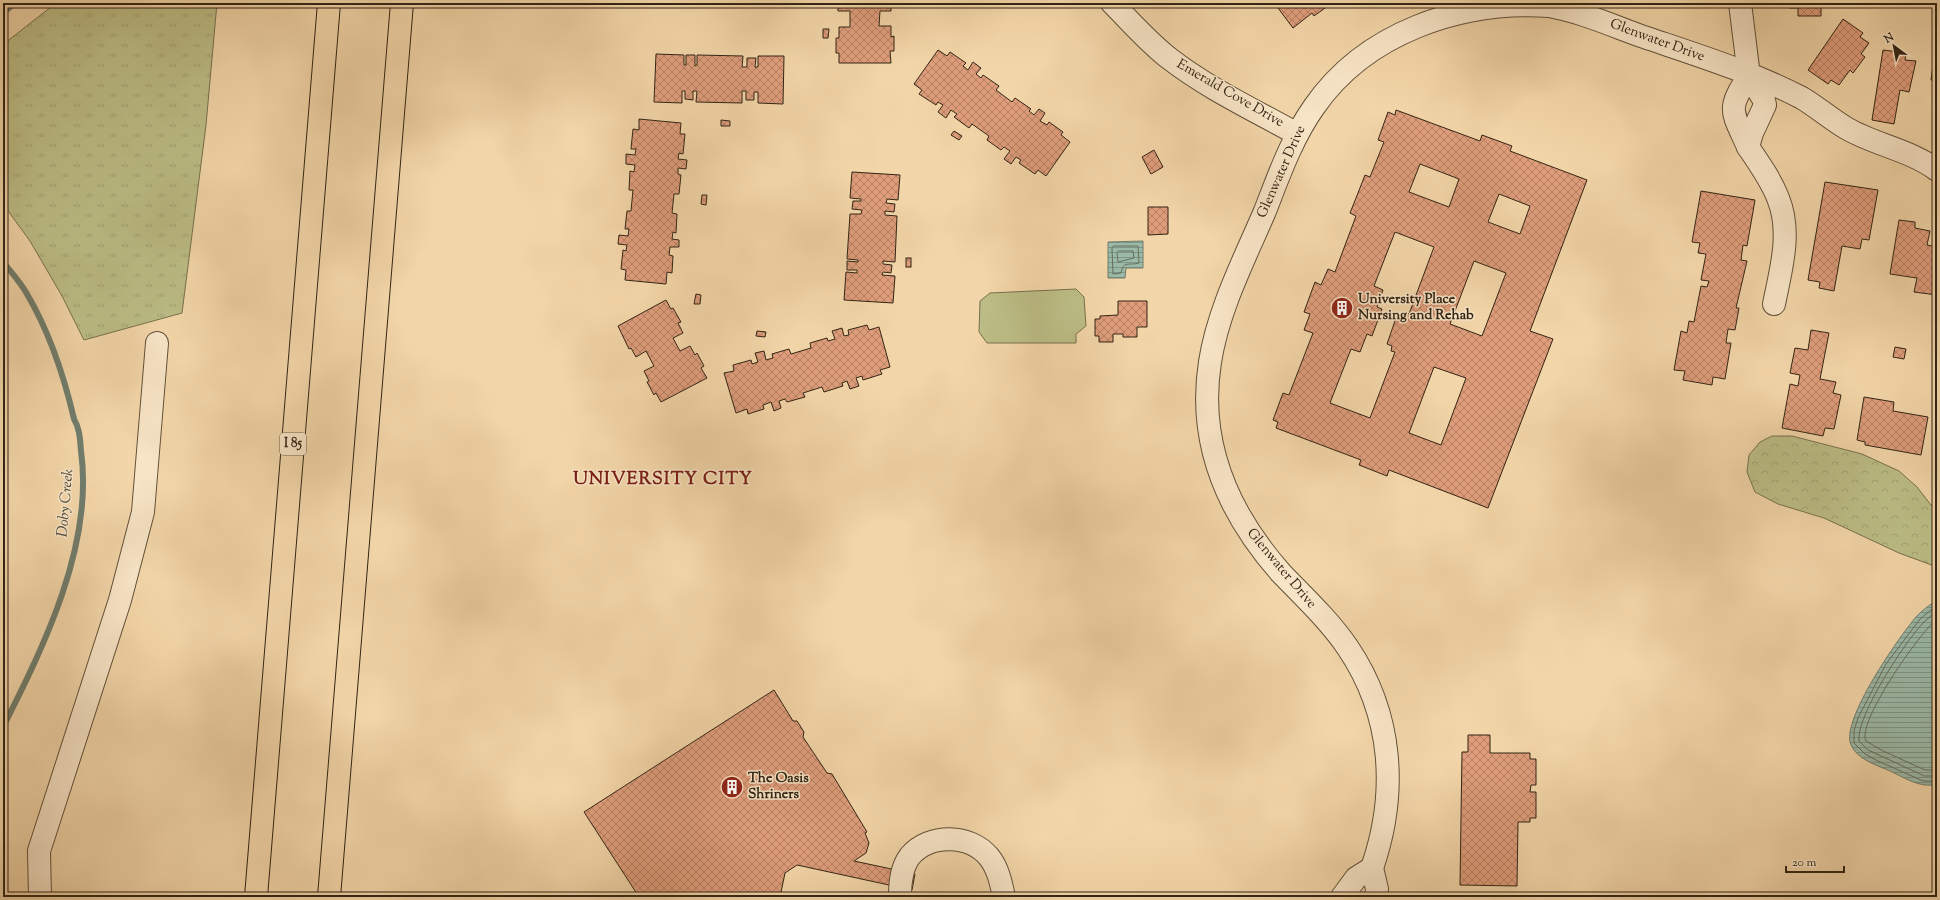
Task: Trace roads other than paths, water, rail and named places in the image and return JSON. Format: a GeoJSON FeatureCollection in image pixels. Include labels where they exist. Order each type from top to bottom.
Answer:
{"type":"FeatureCollection","features":[{"type":"Feature","properties":{"kind":"highway","name":"I 85"},"geometry":{"type":"LineString","coordinates":[[256,897],[330,3]]}},
{"type":"Feature","properties":{"kind":"highway"},"geometry":{"type":"LineString","coordinates":[[329,897],[402,3]]}},
{"type":"Feature","properties":{"kind":"street","name":"Emerald Cove Drive"},"geometry":{"type":"LineString","coordinates":[[1112,3],[1157,48],[1181,67],[1218,90],[1297,134]]}},
{"type":"Feature","properties":{"kind":"street","name":"Glenwater Drive"},"geometry":{"type":"LineString","coordinates":[[1376,897],[1377,889],[1372,868],[1383,830],[1389,790],[1383,731],[1372,695],[1358,665],[1342,639],[1269,559],[1233,507],[1217,466],[1207,417],[1207,382],[1218,327],[1297,134],[1313,108],[1335,80],[1374,48],[1400,31],[1425,20],[1454,11],[1489,4],[1516,3],[1544,5],[1576,13],[1749,76],[1798,97],[1851,131],[1924,161],[1937,170]]}},
{"type":"Feature","properties":{"kind":"street"},"geometry":{"type":"LineString","coordinates":[[1740,3],[1749,76],[1764,100],[1765,106],[1752,133],[1748,147]]}},
{"type":"Feature","properties":{"kind":"street"},"geometry":{"type":"LineString","coordinates":[[1749,76],[1736,96],[1733,108],[1735,117],[1748,147],[1778,197],[1784,220],[1783,256],[1774,304]]}},
{"type":"Feature","properties":{"kind":"street"},"geometry":{"type":"LineString","coordinates":[[40,897],[39,851],[120,600],[143,512],[157,343]]}},
{"type":"Feature","properties":{"kind":"street"},"geometry":{"type":"LineString","coordinates":[[900,897],[901,877],[910,856],[918,849],[934,841],[952,839],[976,846],[989,858],[998,872],[1004,897]]}},
{"type":"Feature","properties":{"kind":"street"},"geometry":{"type":"LineString","coordinates":[[1342,897],[1356,878],[1372,868]]}},
{"type":"Feature","properties":{"kind":"water"},"geometry":{"type":"Polygon","coordinates":[[[1143,241],[1143,268],[1126,268],[1125,278],[1108,278],[1108,242],[1143,241]]]}},
{"type":"Feature","properties":{"kind":"water"},"geometry":{"type":"Polygon","coordinates":[[[1937,600],[1937,784],[1925,785],[1906,779],[1862,758],[1851,745],[1850,733],[1854,718],[1862,699],[1885,660],[1916,617],[1937,600]]]}},
{"type":"Feature","properties":{"kind":"waterway","name":"Doby Creek"},"geometry":{"type":"LineString","coordinates":[[3,13],[15,3]]}},
{"type":"Feature","properties":{"kind":"waterway","name":"Doby Creek"},"geometry":{"type":"LineString","coordinates":[[3,262],[27,294],[43,324],[55,355],[79,431],[83,487],[80,522],[73,558],[62,594],[34,663],[3,727]]}},
{"type":"Feature","properties":{"kind":"place","name":"University Place Nursing and Rehab"},"geometry":{"type":"Point","coordinates":[1342,308]}},
{"type":"Feature","properties":{"kind":"place","name":"The Oasis Shriners"},"geometry":{"type":"Point","coordinates":[732,787]}},
{"type":"Feature","properties":{"kind":"district","name":"UNIVERSITY CITY"},"geometry":{"type":"Point","coordinates":[663,480]}}]}
